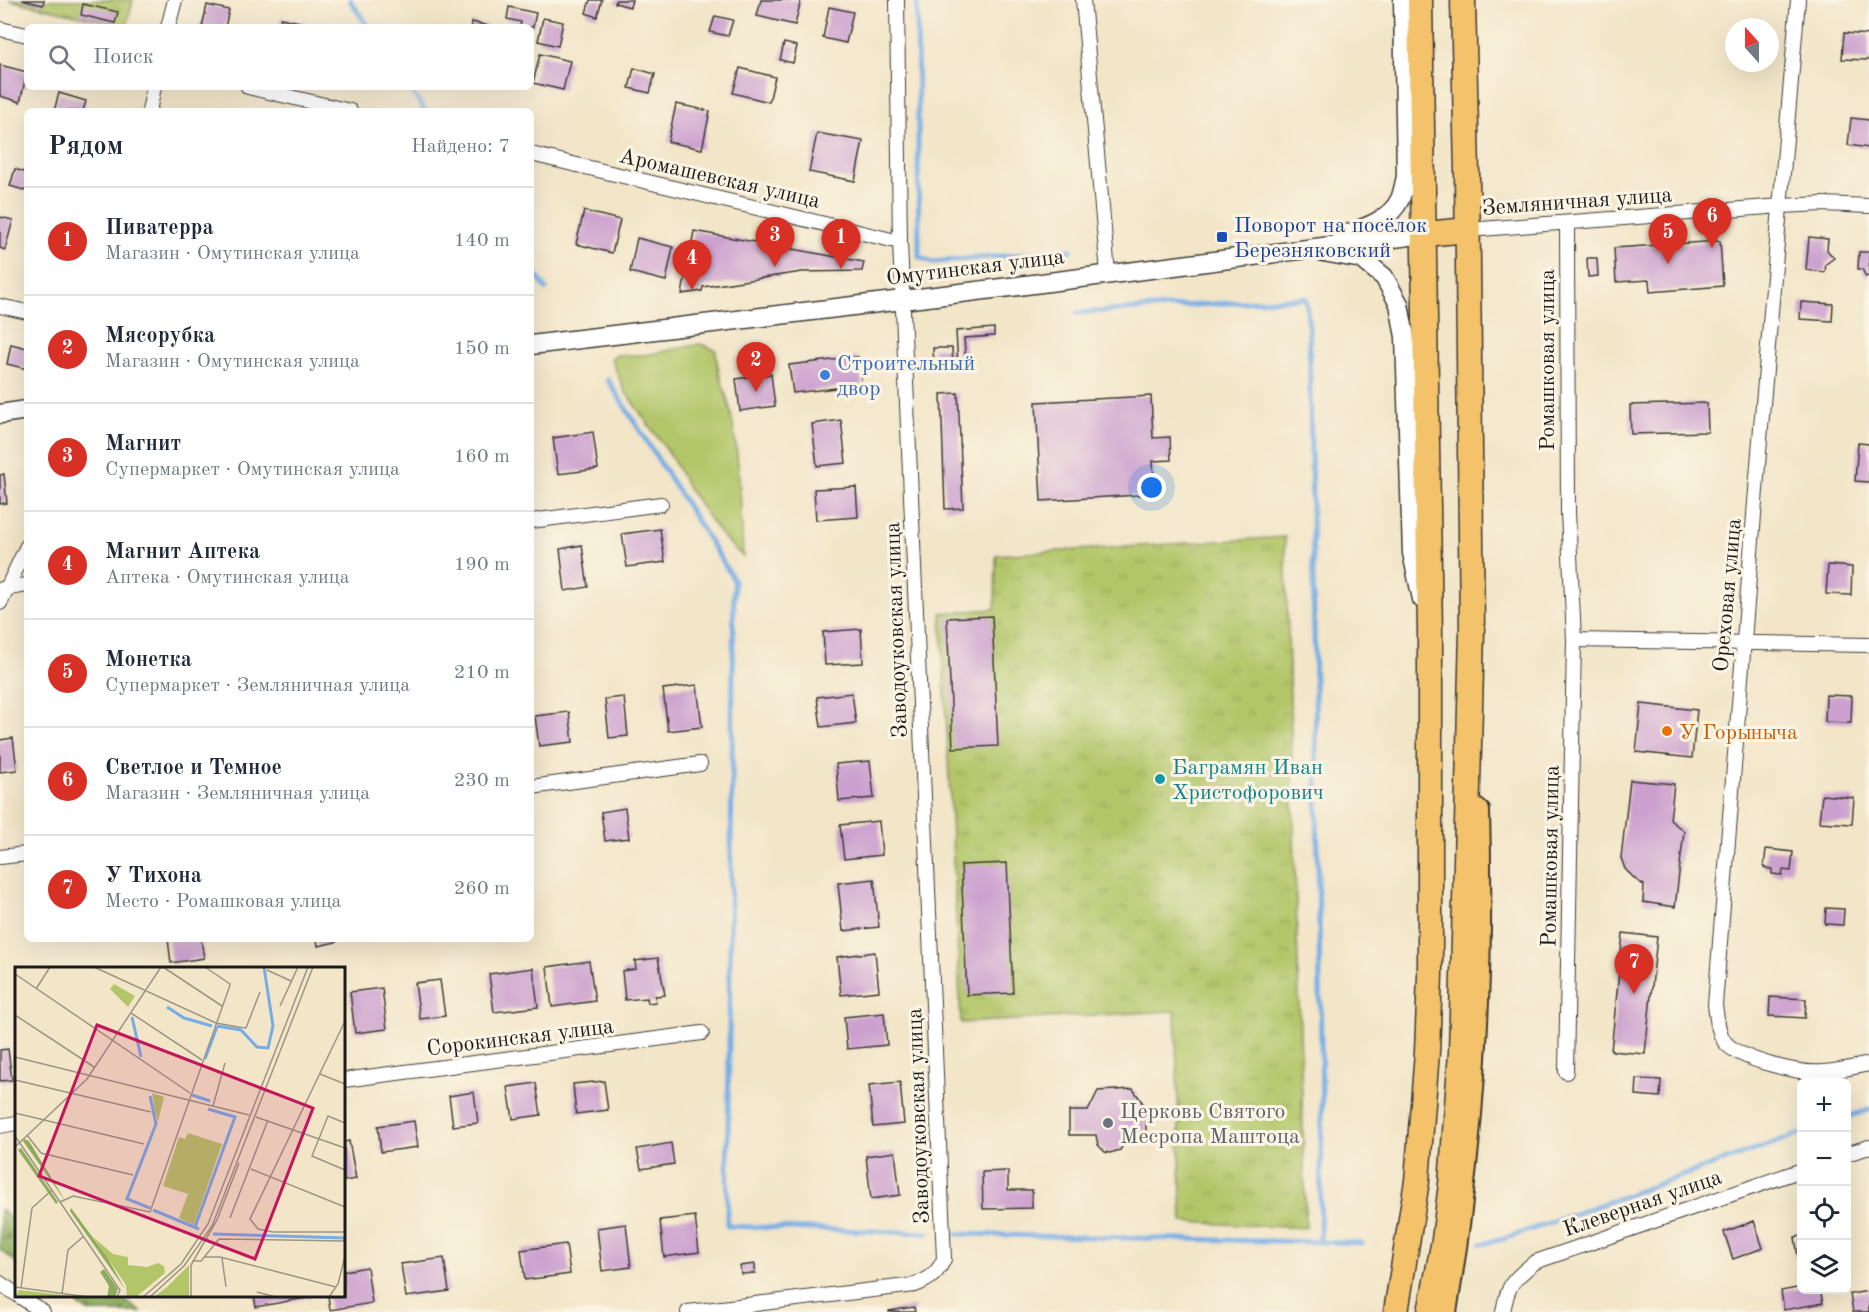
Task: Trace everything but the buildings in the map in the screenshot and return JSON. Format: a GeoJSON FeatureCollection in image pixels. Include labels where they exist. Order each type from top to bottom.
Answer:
{"type":"FeatureCollection","features":[{"type":"Feature","properties":{"kind":"highway"},"geometry":{"type":"LineString","coordinates":[[1396,1312],[1417,1181],[1427,1052],[1431,867],[1425,234],[1420,0]]}},
{"type":"Feature","properties":{"kind":"highway"},"geometry":{"type":"LineString","coordinates":[[1430,1312],[1444,1240],[1451,1184],[1461,1053],[1472,631],[1463,0]]}},
{"type":"Feature","properties":{"kind":"highway"},"geometry":{"type":"LineString","coordinates":[[1425,234],[1468,230]]}},
{"type":"Feature","properties":{"kind":"main road"},"geometry":{"type":"LineString","coordinates":[[1445,1312],[1464,1185],[1476,1052],[1479,872],[1472,631]]}},
{"type":"Feature","properties":{"kind":"street"},"geometry":{"type":"LineString","coordinates":[[169,24],[175,0]]}},
{"type":"Feature","properties":{"kind":"street","name":"Заводоуковская улица"},"geometry":{"type":"LineString","coordinates":[[688,1312],[915,1285],[933,1276],[939,1270],[944,1258],[902,299],[897,0]]}},
{"type":"Feature","properties":{"kind":"street"},"geometry":{"type":"LineString","coordinates":[[1083,0],[1108,273]]}},
{"type":"Feature","properties":{"kind":"street"},"geometry":{"type":"LineString","coordinates":[[1304,249],[1364,229],[1384,218],[1399,201],[1406,177],[1403,0]]}},
{"type":"Feature","properties":{"kind":"street","name":"Ореховая улица"},"geometry":{"type":"LineString","coordinates":[[1798,0],[1715,1005],[1717,1023],[1724,1040],[1732,1049],[1750,1058],[1802,1072],[1823,1072],[1869,1064]]}},
{"type":"Feature","properties":{"kind":"street"},"geometry":{"type":"LineString","coordinates":[[0,29],[24,34]]}},
{"type":"Feature","properties":{"kind":"street"},"geometry":{"type":"LineString","coordinates":[[149,108],[153,90]]}},
{"type":"Feature","properties":{"kind":"street"},"geometry":{"type":"LineString","coordinates":[[261,90],[337,108]]}},
{"type":"Feature","properties":{"kind":"street","name":"Аромашевская улица"},"geometry":{"type":"LineString","coordinates":[[534,155],[900,242]]}},
{"type":"Feature","properties":{"kind":"street","name":"Земляничная улица"},"geometry":{"type":"LineString","coordinates":[[1468,230],[1781,206],[1823,204],[1869,206]]}},
{"type":"Feature","properties":{"kind":"street","name":"Ромашковая улица"},"geometry":{"type":"LineString","coordinates":[[1566,1072],[1574,640],[1568,512],[1567,224]]}},
{"type":"Feature","properties":{"kind":"street","name":"Омутинская улица"},"geometry":{"type":"LineString","coordinates":[[534,345],[1425,234]]}},
{"type":"Feature","properties":{"kind":"street"},"geometry":{"type":"LineString","coordinates":[[1304,249],[1362,259],[1384,277],[1399,304],[1405,337],[1412,553],[1430,634]]}},
{"type":"Feature","properties":{"kind":"street"},"geometry":{"type":"LineString","coordinates":[[0,306],[24,311]]}},
{"type":"Feature","properties":{"kind":"street"},"geometry":{"type":"LineString","coordinates":[[0,414],[24,410]]}},
{"type":"Feature","properties":{"kind":"street"},"geometry":{"type":"LineString","coordinates":[[534,521],[661,504]]}},
{"type":"Feature","properties":{"kind":"street"},"geometry":{"type":"LineString","coordinates":[[0,603],[4,588],[24,551]]}},
{"type":"Feature","properties":{"kind":"street"},"geometry":{"type":"LineString","coordinates":[[4,588],[24,585]]}},
{"type":"Feature","properties":{"kind":"street"},"geometry":{"type":"LineString","coordinates":[[1574,640],[1869,645]]}},
{"type":"Feature","properties":{"kind":"street"},"geometry":{"type":"LineString","coordinates":[[534,787],[700,764]]}},
{"type":"Feature","properties":{"kind":"street"},"geometry":{"type":"LineString","coordinates":[[0,857],[24,854]]}},
{"type":"Feature","properties":{"kind":"street","name":"Сорокинская улица"},"geometry":{"type":"LineString","coordinates":[[345,1080],[702,1033]]}},
{"type":"Feature","properties":{"kind":"street"},"geometry":{"type":"LineString","coordinates":[[0,1126],[15,1123]]}},
{"type":"Feature","properties":{"kind":"street"},"geometry":{"type":"LineString","coordinates":[[1851,1152],[1869,1147]]}},
{"type":"Feature","properties":{"kind":"street","name":"Клеверная улица"},"geometry":{"type":"LineString","coordinates":[[1503,1312],[1507,1291],[1518,1276],[1535,1262],[1797,1172]]}},
{"type":"Feature","properties":{"kind":"street"},"geometry":{"type":"LineString","coordinates":[[0,1283],[15,1293]]}},
{"type":"Feature","properties":{"kind":"street"},"geometry":{"type":"LineString","coordinates":[[21,1297],[43,1312]]}},
{"type":"Feature","properties":{"kind":"green space"},"geometry":{"type":"Polygon","coordinates":[[[9,0],[133,0],[127,24],[118,24],[9,0]]]}},
{"type":"Feature","properties":{"kind":"green space"},"geometry":{"type":"Polygon","coordinates":[[[700,344],[716,350],[719,372],[730,409],[738,464],[743,557],[721,535],[689,490],[672,458],[624,390],[611,358],[617,355],[645,355],[700,344]]]}},
{"type":"Feature","properties":{"kind":"green space"},"geometry":{"type":"Polygon","coordinates":[[[1285,537],[1306,1228],[1182,1222],[1175,1011],[961,1023],[941,613],[995,609],[996,555],[1285,537]]]}},
{"type":"Feature","properties":{"kind":"green space"},"geometry":{"type":"Polygon","coordinates":[[[0,1209],[15,1220],[15,1261],[0,1250],[0,1209]]]}},
{"type":"Feature","properties":{"kind":"green space"},"geometry":{"type":"Polygon","coordinates":[[[67,1297],[120,1297],[141,1312],[89,1312],[67,1297]]]}},
{"type":"Feature","properties":{"kind":"waterway"},"geometry":{"type":"LineString","coordinates":[[350,0],[366,24]]}},
{"type":"Feature","properties":{"kind":"waterway"},"geometry":{"type":"LineString","coordinates":[[917,0],[919,257],[933,262],[1071,250]]}},
{"type":"Feature","properties":{"kind":"waterway"},"geometry":{"type":"LineString","coordinates":[[411,90],[423,108]]}},
{"type":"Feature","properties":{"kind":"waterway"},"geometry":{"type":"LineString","coordinates":[[534,271],[546,289]]}},
{"type":"Feature","properties":{"kind":"waterway"},"geometry":{"type":"LineString","coordinates":[[1077,313],[1306,298],[1309,331],[1322,1103],[1320,1241]]}},
{"type":"Feature","properties":{"kind":"waterway"},"geometry":{"type":"LineString","coordinates":[[608,380],[734,580],[727,1226],[928,1233]]}},
{"type":"Feature","properties":{"kind":"waterway"},"geometry":{"type":"LineString","coordinates":[[1851,1115],[1869,1110]]}},
{"type":"Feature","properties":{"kind":"waterway"},"geometry":{"type":"LineString","coordinates":[[1481,1244],[1504,1239],[1797,1135]]}},
{"type":"Feature","properties":{"kind":"waterway"},"geometry":{"type":"LineString","coordinates":[[957,1234],[1362,1243]]}},
{"type":"Feature","properties":{"kind":"place","name":"Поворот на посёлок Березняковский"},"geometry":{"type":"Point","coordinates":[1222,237]}},
{"type":"Feature","properties":{"kind":"place","name":"Светлое и Темное"},"geometry":{"type":"Point","coordinates":[1712,248]}},
{"type":"Feature","properties":{"kind":"place","name":"Монетка"},"geometry":{"type":"Point","coordinates":[1668,264]}},
{"type":"Feature","properties":{"kind":"place","name":"Магнит"},"geometry":{"type":"Point","coordinates":[775,267]}},
{"type":"Feature","properties":{"kind":"place","name":"Пиватерра"},"geometry":{"type":"Point","coordinates":[841,269]}},
{"type":"Feature","properties":{"kind":"place","name":"Магнит Аптека"},"geometry":{"type":"Point","coordinates":[692,290]}},
{"type":"Feature","properties":{"kind":"place","name":"Строительный двор"},"geometry":{"type":"Point","coordinates":[825,375]}},
{"type":"Feature","properties":{"kind":"place","name":"Мясорубка"},"geometry":{"type":"Point","coordinates":[756,392]}},
{"type":"Feature","properties":{"kind":"place","name":"У Горыныча"},"geometry":{"type":"Point","coordinates":[1667,731]}},
{"type":"Feature","properties":{"kind":"place","name":"Баграмян Иван Христофорович"},"geometry":{"type":"Point","coordinates":[1160,779]}},
{"type":"Feature","properties":{"kind":"place","name":"У Тихона"},"geometry":{"type":"Point","coordinates":[1634,994]}},
{"type":"Feature","properties":{"kind":"place","name":"Церковь Святого Месропа Маштоца"},"geometry":{"type":"Point","coordinates":[1108,1123]}}]}
